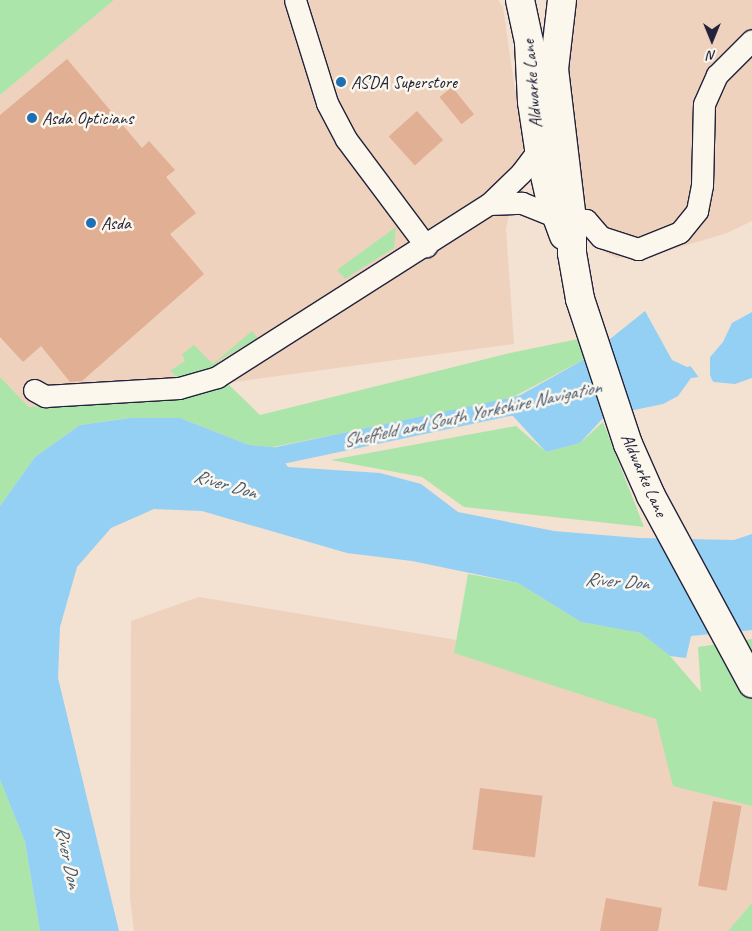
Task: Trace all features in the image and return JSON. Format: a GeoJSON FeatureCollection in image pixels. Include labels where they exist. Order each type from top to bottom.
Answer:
{"type":"FeatureCollection","features":[{"type":"Feature","properties":{"kind":"main road","name":"Aldwarke Lane"},"geometry":{"type":"LineString","coordinates":[[520,0],[529,42],[532,102],[539,149],[564,218],[580,299],[628,444],[651,496],[752,683]]}},
{"type":"Feature","properties":{"kind":"main road","name":"Aldwarke Lane"},"geometry":{"type":"LineString","coordinates":[[562,0],[554,69],[564,218]]}},
{"type":"Feature","properties":{"kind":"street"},"geometry":{"type":"LineString","coordinates":[[295,0],[327,103],[346,139],[426,246]]}},
{"type":"Feature","properties":{"kind":"street"},"geometry":{"type":"LineString","coordinates":[[489,204],[522,203],[564,218],[586,220],[601,237],[638,249],[680,232],[697,211],[702,185],[704,104],[717,75],[752,40]]}},
{"type":"Feature","properties":{"kind":"street"},"geometry":{"type":"LineString","coordinates":[[34,390],[44,396],[179,388],[217,377],[426,246],[489,204],[521,173],[539,149]]}},
{"type":"Feature","properties":{"kind":"shaded area"},"geometry":{"type":"Polygon","coordinates":[[[114,0],[498,0],[503,7],[523,146],[506,229],[514,344],[227,383],[185,394],[29,407],[0,377],[0,95],[114,0]]]}},
{"type":"Feature","properties":{"kind":"shaded area"},"geometry":{"type":"Polygon","coordinates":[[[572,0],[752,0],[752,221],[727,233],[647,257],[617,258],[595,247],[580,177],[565,66],[572,0]]]}},
{"type":"Feature","properties":{"kind":"shaded area"},"geometry":{"type":"Polygon","coordinates":[[[199,597],[451,639],[646,689],[752,757],[752,931],[134,931],[130,898],[131,621],[199,597]]]}},
{"type":"Feature","properties":{"kind":"green space"},"geometry":{"type":"Polygon","coordinates":[[[0,0],[114,0],[0,95],[0,0]]]}},
{"type":"Feature","properties":{"kind":"green space"},"geometry":{"type":"Polygon","coordinates":[[[396,227],[394,248],[345,279],[337,270],[396,227]]]}},
{"type":"Feature","properties":{"kind":"green space"},"geometry":{"type":"Polygon","coordinates":[[[252,331],[258,338],[218,361],[219,366],[178,378],[170,371],[185,361],[182,354],[194,345],[213,364],[252,331]]]}},
{"type":"Feature","properties":{"kind":"green space"},"geometry":{"type":"Polygon","coordinates":[[[588,337],[585,359],[515,396],[487,404],[273,447],[249,445],[180,418],[129,418],[80,425],[35,457],[0,506],[0,377],[29,407],[99,401],[227,383],[260,415],[510,353],[588,337]]]}},
{"type":"Feature","properties":{"kind":"green space"},"geometry":{"type":"Polygon","coordinates":[[[603,422],[644,527],[464,507],[422,477],[331,460],[516,426],[546,452],[580,443],[603,422]]]}},
{"type":"Feature","properties":{"kind":"green space"},"geometry":{"type":"Polygon","coordinates":[[[468,574],[518,583],[581,622],[642,633],[670,656],[701,692],[698,647],[752,639],[752,806],[673,786],[656,719],[454,653],[468,574]]]}},
{"type":"Feature","properties":{"kind":"green space"},"geometry":{"type":"Polygon","coordinates":[[[0,778],[25,842],[40,931],[0,931],[0,778]]]}},
{"type":"Feature","properties":{"kind":"green space"},"geometry":{"type":"Polygon","coordinates":[[[752,903],[752,931],[728,931],[752,903]]]}},
{"type":"Feature","properties":{"kind":"water"},"geometry":{"type":"Polygon","coordinates":[[[645,311],[672,360],[687,367],[705,363],[723,342],[732,323],[752,312],[752,378],[735,384],[714,382],[707,376],[691,378],[678,396],[663,404],[605,416],[580,443],[546,452],[513,416],[502,415],[501,406],[585,359],[645,311]]]}},
{"type":"Feature","properties":{"kind":"water","name":"River Don"},"geometry":{"type":"Polygon","coordinates":[[[130,418],[180,418],[249,445],[273,447],[288,467],[380,473],[421,484],[458,512],[554,531],[638,538],[734,540],[752,534],[752,630],[691,636],[686,658],[670,656],[641,633],[581,622],[518,583],[412,561],[347,553],[202,511],[154,509],[111,528],[77,567],[60,627],[58,678],[119,931],[40,931],[25,842],[0,779],[0,506],[35,457],[80,425],[130,418]]]}},
{"type":"Feature","properties":{"kind":"pier"},"geometry":{"type":"Polygon","coordinates":[[[710,356],[710,375],[714,385],[706,379],[700,379],[689,364],[704,361],[710,356]]]}},
{"type":"Feature","properties":{"kind":"building","name":"Asda"},"geometry":{"type":"Polygon","coordinates":[[[67,59],[142,148],[149,141],[175,170],[166,177],[196,213],[170,234],[204,274],[82,381],[70,382],[41,346],[23,362],[0,337],[0,115],[67,59]]]}},
{"type":"Feature","properties":{"kind":"building"},"geometry":{"type":"Polygon","coordinates":[[[452,87],[474,114],[462,124],[440,97],[452,87]]]}},
{"type":"Feature","properties":{"kind":"building"},"geometry":{"type":"Polygon","coordinates":[[[417,111],[443,140],[415,165],[389,136],[417,111]]]}},
{"type":"Feature","properties":{"kind":"building"},"geometry":{"type":"Polygon","coordinates":[[[480,788],[543,796],[535,857],[472,850],[480,788]]]}},
{"type":"Feature","properties":{"kind":"building"},"geometry":{"type":"Polygon","coordinates":[[[713,801],[742,806],[727,891],[698,886],[713,801]]]}},
{"type":"Feature","properties":{"kind":"building"},"geometry":{"type":"Polygon","coordinates":[[[606,898],[662,908],[658,931],[600,931],[606,898]]]}},
{"type":"Feature","properties":{"kind":"waterway","name":"Sheffield and South Yorkshire Navigation"},"geometry":{"type":"LineString","coordinates":[[258,460],[523,404]]}},
{"type":"Feature","properties":{"kind":"place","name":"ASDA Superstore"},"geometry":{"type":"Point","coordinates":[341,82]}},
{"type":"Feature","properties":{"kind":"place","name":"Asda Opticians"},"geometry":{"type":"Point","coordinates":[32,118]}},
{"type":"Feature","properties":{"kind":"place","name":"Asda"},"geometry":{"type":"Point","coordinates":[91,223]}}]}
